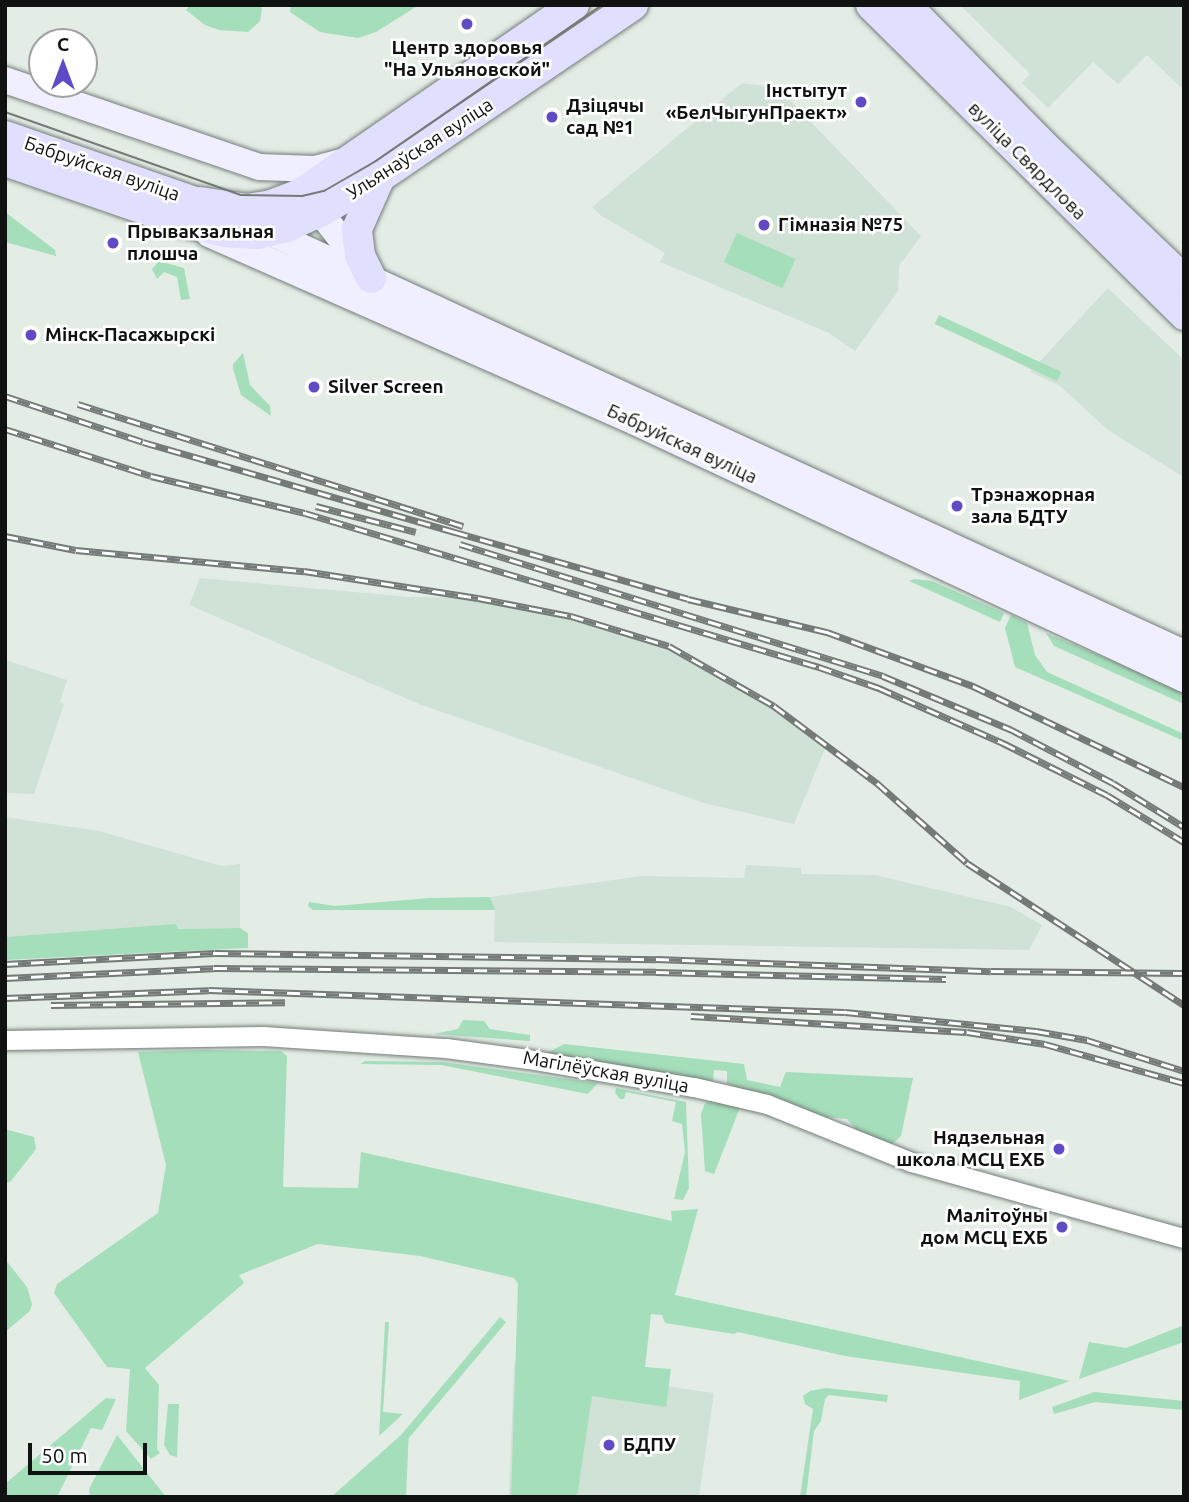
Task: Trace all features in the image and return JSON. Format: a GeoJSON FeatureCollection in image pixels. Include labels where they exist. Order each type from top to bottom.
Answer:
{"type":"FeatureCollection","features":[{"type":"Feature","properties":{"kind":"main road","name":"Ульянаўская вуліца"},"geometry":{"type":"LineString","coordinates":[[269,232],[310,203],[350,160],[574,5]]}},
{"type":"Feature","properties":{"kind":"main road","name":"Ульянаўская вуліца"},"geometry":{"type":"LineString","coordinates":[[200,202],[247,209],[310,203],[380,177],[633,5]]}},
{"type":"Feature","properties":{"kind":"main road","name":"вуліца Свярдлова"},"geometry":{"type":"LineString","coordinates":[[871,5],[1184,315]]}},
{"type":"Feature","properties":{"kind":"main road","name":"вуліца Свярдлова"},"geometry":{"type":"LineString","coordinates":[[905,5],[1042,145],[1184,280]]}},
{"type":"Feature","properties":{"kind":"main road"},"geometry":{"type":"LineString","coordinates":[[467,79],[464,100],[470,117]]}},
{"type":"Feature","properties":{"kind":"main road"},"geometry":{"type":"LineString","coordinates":[[5,80],[259,167],[310,203],[371,278]]}},
{"type":"Feature","properties":{"kind":"main road","name":"Бабруйская вуліца"},"geometry":{"type":"LineString","coordinates":[[5,136],[200,202]]}},
{"type":"Feature","properties":{"kind":"main road"},"geometry":{"type":"LineString","coordinates":[[259,167],[315,169],[350,160]]}},
{"type":"Feature","properties":{"kind":"main road","name":"Бабруйская вуліца"},"geometry":{"type":"LineString","coordinates":[[5,161],[175,220],[635,422],[1184,679]]}},
{"type":"Feature","properties":{"kind":"main road"},"geometry":{"type":"LineString","coordinates":[[371,278],[360,255],[357,229],[380,177]]}},
{"type":"Feature","properties":{"kind":"main road"},"geometry":{"type":"LineString","coordinates":[[200,202],[269,232]]}},
{"type":"Feature","properties":{"kind":"main road","name":"Бабруйская вуліца"},"geometry":{"type":"LineString","coordinates":[[175,220],[225,232],[269,232],[1184,653]]}},
{"type":"Feature","properties":{"kind":"street","name":"Магілёўская вуліца"},"geometry":{"type":"LineString","coordinates":[[5,1040],[263,1036],[446,1048],[528,1059],[694,1087],[767,1104],[911,1162],[1184,1238]]}},
{"type":"Feature","properties":{"kind":"shaded area"},"geometry":{"type":"Polygon","coordinates":[[[960,5],[1184,5],[1184,90],[1147,55],[1118,84],[1093,62],[1048,108],[1022,83],[1030,74],[960,5]]]}},
{"type":"Feature","properties":{"kind":"shaded area","name":"Гімназія №75"},"geometry":{"type":"Polygon","coordinates":[[[742,83],[778,88],[921,236],[899,266],[898,291],[855,351],[829,333],[660,262],[665,253],[600,215],[592,207],[742,83]]]}},
{"type":"Feature","properties":{"kind":"shaded area"},"geometry":{"type":"Polygon","coordinates":[[[1108,288],[1184,360],[1182,476],[1108,430],[1059,385],[1030,372],[1108,288]]]}},
{"type":"Feature","properties":{"kind":"shaded area"},"geometry":{"type":"Polygon","coordinates":[[[200,578],[410,597],[478,598],[571,616],[669,646],[774,706],[826,746],[794,824],[704,803],[419,704],[189,605],[200,578]]]}},
{"type":"Feature","properties":{"kind":"shaded area"},"geometry":{"type":"Polygon","coordinates":[[[5,660],[67,680],[60,702],[64,704],[34,794],[5,793],[5,660]]]}},
{"type":"Feature","properties":{"kind":"shaded area"},"geometry":{"type":"Polygon","coordinates":[[[5,817],[99,831],[222,866],[240,864],[240,928],[178,929],[176,925],[5,937],[5,817]]]}},
{"type":"Feature","properties":{"kind":"shaded area"},"geometry":{"type":"Polygon","coordinates":[[[746,865],[801,868],[801,874],[875,875],[1011,907],[1042,925],[1029,950],[494,942],[495,910],[490,897],[642,876],[744,878],[746,865]]]}},
{"type":"Feature","properties":{"kind":"shaded area","name":"БДПУ"},"geometry":{"type":"Polygon","coordinates":[[[514,1364],[714,1393],[699,1497],[509,1497],[514,1364]]]}},
{"type":"Feature","properties":{"kind":"green space"},"geometry":{"type":"Polygon","coordinates":[[[190,5],[259,5],[262,8],[260,21],[248,32],[219,30],[205,25],[186,10],[190,5]]]}},
{"type":"Feature","properties":{"kind":"green space"},"geometry":{"type":"Polygon","coordinates":[[[291,5],[419,5],[376,32],[358,38],[320,32],[290,12],[291,5]]]}},
{"type":"Feature","properties":{"kind":"green space"},"geometry":{"type":"Polygon","coordinates":[[[5,212],[55,250],[56,256],[5,242],[5,212]]]}},
{"type":"Feature","properties":{"kind":"green space"},"geometry":{"type":"Polygon","coordinates":[[[737,233],[795,259],[782,288],[724,262],[737,233]]]}},
{"type":"Feature","properties":{"kind":"green space"},"geometry":{"type":"Polygon","coordinates":[[[159,261],[184,268],[190,299],[181,300],[177,277],[164,272],[157,279],[152,269],[159,261]]]}},
{"type":"Feature","properties":{"kind":"green space"},"geometry":{"type":"Polygon","coordinates":[[[939,315],[1061,372],[1057,381],[935,324],[939,315]]]}},
{"type":"Feature","properties":{"kind":"green space"},"geometry":{"type":"Polygon","coordinates":[[[243,353],[250,385],[270,406],[271,416],[241,395],[233,364],[243,353]]]}},
{"type":"Feature","properties":{"kind":"green space"},"geometry":{"type":"Polygon","coordinates":[[[909,581],[932,581],[1004,613],[1000,622],[909,581]]]}},
{"type":"Feature","properties":{"kind":"green space"},"geometry":{"type":"Polygon","coordinates":[[[1011,615],[1027,623],[1035,655],[1047,672],[1184,734],[1184,741],[1015,667],[1005,628],[1011,615]]]}},
{"type":"Feature","properties":{"kind":"green space"},"geometry":{"type":"Polygon","coordinates":[[[1046,633],[1184,691],[1184,704],[1054,646],[1046,633]]]}},
{"type":"Feature","properties":{"kind":"green space"},"geometry":{"type":"Polygon","coordinates":[[[490,897],[495,910],[313,910],[308,906],[309,902],[335,906],[429,898],[490,897]]]}},
{"type":"Feature","properties":{"kind":"green space"},"geometry":{"type":"Polygon","coordinates":[[[176,924],[178,929],[240,928],[248,933],[248,948],[5,960],[5,937],[176,924]]]}},
{"type":"Feature","properties":{"kind":"green space"},"geometry":{"type":"Polygon","coordinates":[[[463,1020],[484,1021],[490,1029],[530,1035],[530,1041],[434,1034],[458,1029],[463,1020]]]}},
{"type":"Feature","properties":{"kind":"green space"},"geometry":{"type":"Polygon","coordinates":[[[564,1044],[744,1064],[747,1080],[780,1087],[786,1072],[913,1078],[901,1136],[891,1145],[861,1135],[847,1119],[826,1117],[727,1084],[727,1071],[714,1070],[713,1082],[547,1053],[564,1044]]]}},
{"type":"Feature","properties":{"kind":"green space"},"geometry":{"type":"Polygon","coordinates":[[[281,1051],[287,1056],[283,1187],[358,1188],[361,1152],[672,1221],[671,1211],[698,1209],[675,1295],[1070,1381],[1019,1400],[1020,1381],[845,1356],[738,1332],[734,1334],[665,1323],[662,1315],[651,1314],[645,1367],[671,1369],[666,1407],[592,1396],[577,1497],[511,1497],[518,1284],[514,1278],[420,1256],[318,1244],[239,1275],[244,1283],[145,1368],[159,1385],[157,1449],[160,1453],[151,1459],[126,1431],[130,1369],[107,1367],[54,1293],[57,1284],[158,1213],[166,1165],[138,1052],[281,1051]]]}},
{"type":"Feature","properties":{"kind":"green space"},"geometry":{"type":"Polygon","coordinates":[[[365,1061],[442,1062],[598,1083],[588,1094],[441,1065],[360,1064],[365,1061]]]}},
{"type":"Feature","properties":{"kind":"green space"},"geometry":{"type":"Polygon","coordinates":[[[616,1088],[686,1102],[689,1188],[683,1200],[674,1199],[685,1152],[682,1124],[672,1121],[676,1102],[626,1092],[624,1099],[620,1099],[615,1093],[616,1088]]]}},
{"type":"Feature","properties":{"kind":"green space"},"geometry":{"type":"Polygon","coordinates":[[[711,1101],[741,1105],[714,1174],[705,1171],[701,1114],[705,1103],[711,1101]]]}},
{"type":"Feature","properties":{"kind":"green space"},"geometry":{"type":"Polygon","coordinates":[[[5,1129],[34,1137],[36,1149],[11,1181],[5,1184],[5,1129]]]}},
{"type":"Feature","properties":{"kind":"green space"},"geometry":{"type":"Polygon","coordinates":[[[5,1259],[27,1287],[32,1304],[30,1311],[5,1332],[5,1259]]]}},
{"type":"Feature","properties":{"kind":"green space"},"geometry":{"type":"Polygon","coordinates":[[[500,1317],[506,1322],[390,1460],[384,1455],[500,1317]]]}},
{"type":"Feature","properties":{"kind":"green space"},"geometry":{"type":"Polygon","coordinates":[[[385,1322],[389,1322],[383,1412],[403,1414],[379,1436],[385,1322]]]}},
{"type":"Feature","properties":{"kind":"green space"},"geometry":{"type":"Polygon","coordinates":[[[1184,1325],[1184,1342],[1079,1379],[1089,1342],[1126,1348],[1184,1325]]]}},
{"type":"Feature","properties":{"kind":"green space"},"geometry":{"type":"Polygon","coordinates":[[[826,1388],[888,1395],[887,1402],[829,1395],[825,1399],[821,1421],[814,1431],[806,1497],[800,1497],[813,1409],[805,1404],[803,1396],[810,1391],[826,1388]]]}},
{"type":"Feature","properties":{"kind":"green space"},"geometry":{"type":"Polygon","coordinates":[[[1094,1392],[1184,1401],[1184,1410],[1095,1402],[1054,1414],[1052,1407],[1094,1392]]]}},
{"type":"Feature","properties":{"kind":"green space"},"geometry":{"type":"Polygon","coordinates":[[[106,1398],[116,1399],[102,1430],[91,1428],[57,1497],[5,1497],[5,1484],[106,1398]]]}},
{"type":"Feature","properties":{"kind":"green space"},"geometry":{"type":"Polygon","coordinates":[[[168,1404],[179,1404],[177,1457],[170,1455],[164,1445],[168,1404]]]}},
{"type":"Feature","properties":{"kind":"green space"},"geometry":{"type":"Polygon","coordinates":[[[409,1428],[406,1497],[331,1497],[409,1428]]]}},
{"type":"Feature","properties":{"kind":"green space"},"geometry":{"type":"Polygon","coordinates":[[[117,1435],[166,1497],[90,1497],[89,1489],[117,1435]]]}},
{"type":"Feature","properties":{"kind":"tram line"},"geometry":{"type":"LineString","coordinates":[[5,112],[241,195],[302,196],[324,191],[376,161],[602,5]]}},
{"type":"Feature","properties":{"kind":"railway"},"geometry":{"type":"LineString","coordinates":[[5,396],[143,442],[688,599],[827,632],[973,686],[1184,787]]}},
{"type":"Feature","properties":{"kind":"railway"},"geometry":{"type":"LineString","coordinates":[[78,404],[463,526]]}},
{"type":"Feature","properties":{"kind":"railway"},"geometry":{"type":"LineString","coordinates":[[5,429],[151,476],[305,513],[819,667],[879,688],[1003,743],[1107,795],[1184,842]]}},
{"type":"Feature","properties":{"kind":"railway"},"geometry":{"type":"LineString","coordinates":[[316,506],[416,532]]}},
{"type":"Feature","properties":{"kind":"railway"},"geometry":{"type":"LineString","coordinates":[[5,536],[76,550],[304,571],[478,598],[571,616],[669,646],[774,706],[877,783],[967,863],[1184,1005]]}},
{"type":"Feature","properties":{"kind":"railway"},"geometry":{"type":"LineString","coordinates":[[460,544],[883,676],[1010,729],[1113,783],[1184,827]]}},
{"type":"Feature","properties":{"kind":"railway"},"geometry":{"type":"LineString","coordinates":[[5,964],[215,953],[656,959],[991,971],[1184,973]]}},
{"type":"Feature","properties":{"kind":"railway"},"geometry":{"type":"LineString","coordinates":[[5,978],[214,968],[656,972],[946,979]]}},
{"type":"Feature","properties":{"kind":"railway"},"geometry":{"type":"LineString","coordinates":[[5,998],[209,990],[845,1012],[1036,1031],[1087,1040],[1184,1071]]}},
{"type":"Feature","properties":{"kind":"railway"},"geometry":{"type":"LineString","coordinates":[[51,1005],[285,1002]]}},
{"type":"Feature","properties":{"kind":"railway"},"geometry":{"type":"LineString","coordinates":[[691,1016],[967,1032],[1045,1044],[1184,1083]]}},
{"type":"Feature","properties":{"kind":"place","name":"Центр здоровья \"На Ульяновской\""},"geometry":{"type":"Point","coordinates":[467,24]}},
{"type":"Feature","properties":{"kind":"place","name":"Інстытут «БелЧыгунПраект»"},"geometry":{"type":"Point","coordinates":[861,102]}},
{"type":"Feature","properties":{"kind":"place","name":"Дзіцячы сад №1"},"geometry":{"type":"Point","coordinates":[552,117]}},
{"type":"Feature","properties":{"kind":"place","name":"Гімназія №75"},"geometry":{"type":"Point","coordinates":[764,225]}},
{"type":"Feature","properties":{"kind":"place","name":"Прывакзальная плошча"},"geometry":{"type":"Point","coordinates":[113,243]}},
{"type":"Feature","properties":{"kind":"place","name":"Мінск-Пасажырскі"},"geometry":{"type":"Point","coordinates":[31,335]}},
{"type":"Feature","properties":{"kind":"place","name":"Silver Screen"},"geometry":{"type":"Point","coordinates":[314,387]}},
{"type":"Feature","properties":{"kind":"place","name":"Трэнажорная зала БДТУ"},"geometry":{"type":"Point","coordinates":[957,506]}},
{"type":"Feature","properties":{"kind":"place","name":"Нядзельная школа МСЦ ЕХБ"},"geometry":{"type":"Point","coordinates":[1059,1149]}},
{"type":"Feature","properties":{"kind":"place","name":"Малітоўны дом МСЦ ЕХБ"},"geometry":{"type":"Point","coordinates":[1062,1227]}},
{"type":"Feature","properties":{"kind":"place","name":"БДПУ"},"geometry":{"type":"Point","coordinates":[609,1445]}}]}
